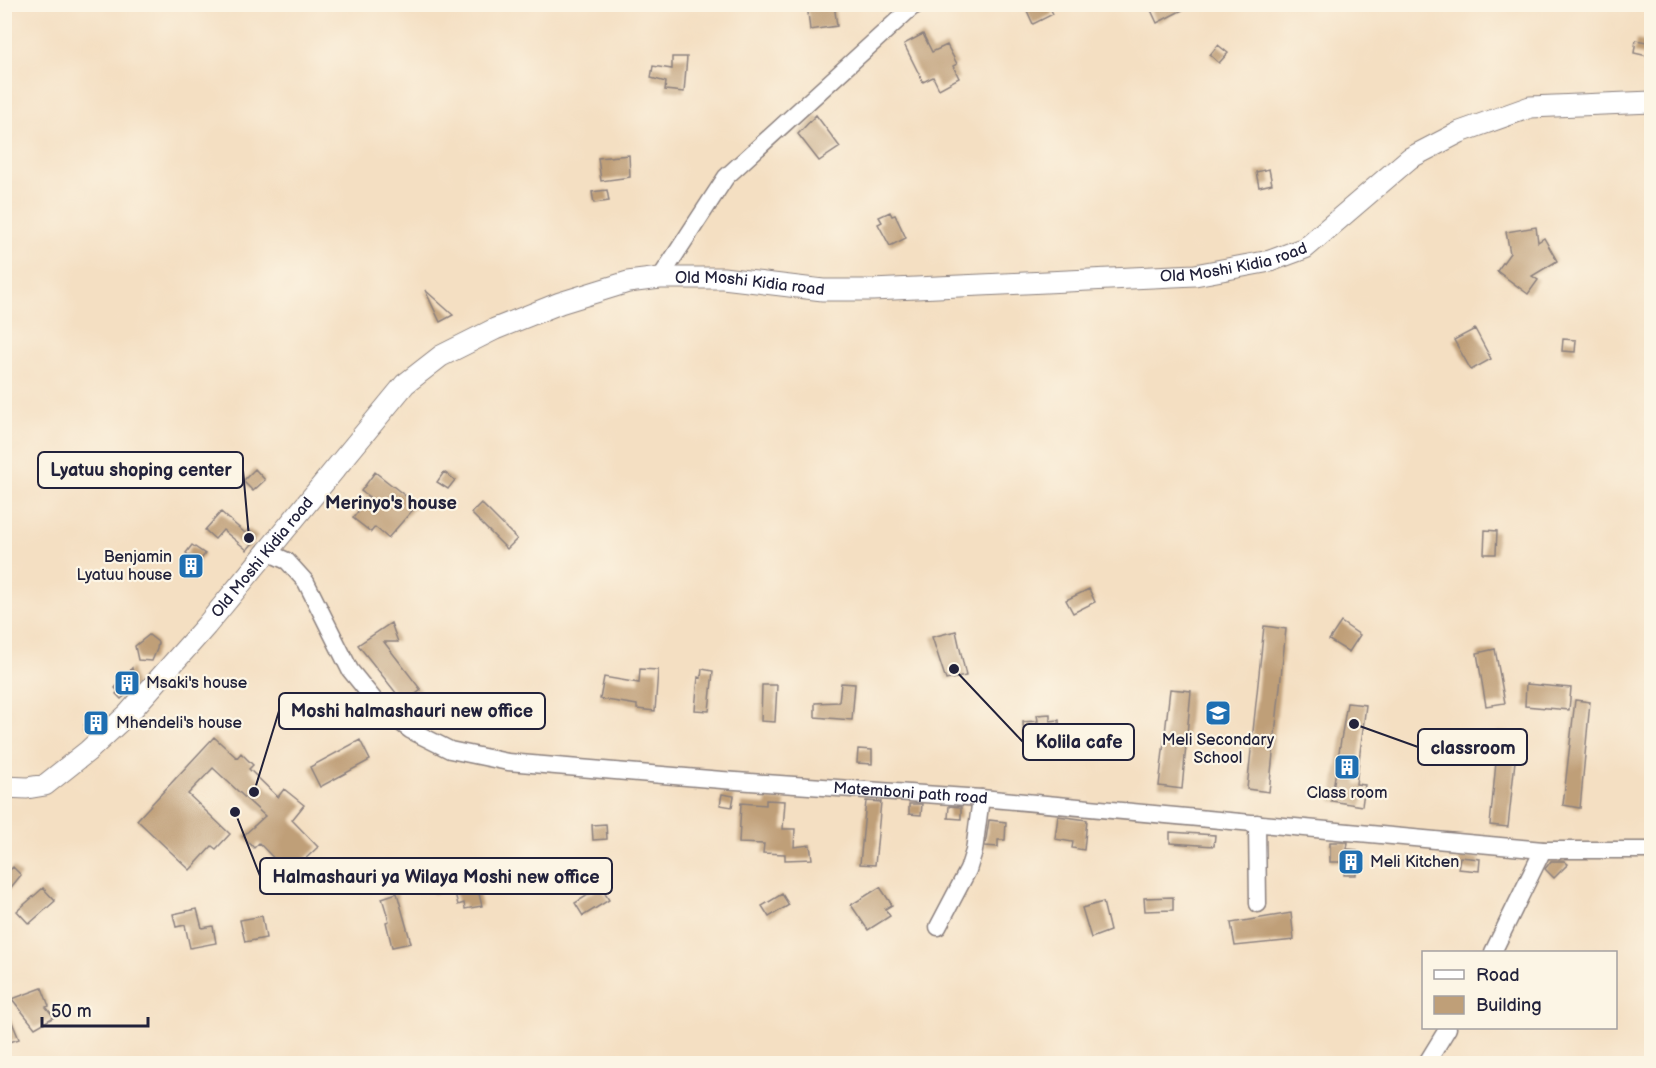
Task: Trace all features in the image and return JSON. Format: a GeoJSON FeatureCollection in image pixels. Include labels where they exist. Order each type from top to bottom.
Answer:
{"type":"FeatureCollection","features":[{"type":"Feature","properties":{"kind":"street"},"geometry":{"type":"LineString","coordinates":[[660,278],[726,177],[918,4]]}},
{"type":"Feature","properties":{"kind":"street","name":"Old Moshi Kidia road"},"geometry":{"type":"LineString","coordinates":[[4,787],[27,788],[45,785],[88,751],[157,684],[405,384],[441,356],[495,329],[570,299],[628,282],[660,278],[723,278],[824,290],[1195,275],[1270,261],[1305,248],[1410,158],[1460,132],[1530,107],[1652,102]]}},
{"type":"Feature","properties":{"kind":"street","name":"Matemboni path road"},"geometry":{"type":"LineString","coordinates":[[265,551],[287,561],[306,582],[350,670],[380,707],[410,730],[450,750],[508,762],[981,798],[1543,850],[1652,850]]}},
{"type":"Feature","properties":{"kind":"street"},"geometry":{"type":"LineString","coordinates":[[938,927],[968,870],[974,851],[981,798]]}},
{"type":"Feature","properties":{"kind":"street"},"geometry":{"type":"LineString","coordinates":[[1257,823],[1258,904]]}},
{"type":"Feature","properties":{"kind":"street"},"geometry":{"type":"LineString","coordinates":[[1494,951],[1515,912],[1543,850]]}},
{"type":"Feature","properties":{"kind":"street"},"geometry":{"type":"LineString","coordinates":[[1426,1064],[1447,1029]]}},
{"type":"Feature","properties":{"kind":"building"},"geometry":{"type":"Polygon","coordinates":[[[807,4],[834,4],[837,26],[810,30],[807,4]]]}},
{"type":"Feature","properties":{"kind":"building"},"geometry":{"type":"Polygon","coordinates":[[[1024,4],[1048,4],[1053,14],[1033,24],[1024,4]]]}},
{"type":"Feature","properties":{"kind":"building"},"geometry":{"type":"Polygon","coordinates":[[[1152,4],[1194,4],[1157,23],[1151,10],[1155,9],[1152,4]]]}},
{"type":"Feature","properties":{"kind":"building"},"geometry":{"type":"Polygon","coordinates":[[[923,34],[932,52],[947,45],[957,64],[953,66],[959,78],[939,89],[933,77],[923,82],[904,44],[923,34]]]}},
{"type":"Feature","properties":{"kind":"building"},"geometry":{"type":"Polygon","coordinates":[[[1636,40],[1652,43],[1652,57],[1634,53],[1636,40]]]}},
{"type":"Feature","properties":{"kind":"building"},"geometry":{"type":"Polygon","coordinates":[[[1218,45],[1228,53],[1219,63],[1210,55],[1218,45]]]}},
{"type":"Feature","properties":{"kind":"building"},"geometry":{"type":"Polygon","coordinates":[[[672,57],[687,57],[684,92],[665,90],[666,82],[651,78],[653,66],[672,69],[672,57]]]}},
{"type":"Feature","properties":{"kind":"building"},"geometry":{"type":"Polygon","coordinates":[[[816,115],[840,147],[819,161],[798,134],[816,115]]]}},
{"type":"Feature","properties":{"kind":"building"},"geometry":{"type":"Polygon","coordinates":[[[629,155],[630,177],[601,181],[598,158],[629,155]]]}},
{"type":"Feature","properties":{"kind":"building"},"geometry":{"type":"Polygon","coordinates":[[[1269,169],[1272,184],[1259,187],[1256,172],[1269,169]]]}},
{"type":"Feature","properties":{"kind":"building"},"geometry":{"type":"Polygon","coordinates":[[[607,190],[609,201],[594,203],[592,192],[607,190]]]}},
{"type":"Feature","properties":{"kind":"building"},"geometry":{"type":"Polygon","coordinates":[[[890,212],[892,216],[895,215],[906,238],[890,246],[878,224],[882,222],[879,217],[890,212]]]}},
{"type":"Feature","properties":{"kind":"building"},"geometry":{"type":"Polygon","coordinates":[[[1536,227],[1538,242],[1544,238],[1557,261],[1532,276],[1538,280],[1528,294],[1497,271],[1510,253],[1506,232],[1536,227]]]}},
{"type":"Feature","properties":{"kind":"building"},"geometry":{"type":"Polygon","coordinates":[[[425,290],[453,315],[440,322],[425,290]]]}},
{"type":"Feature","properties":{"kind":"building"},"geometry":{"type":"Polygon","coordinates":[[[1475,329],[1491,359],[1471,370],[1454,340],[1475,329]]]}},
{"type":"Feature","properties":{"kind":"building"},"geometry":{"type":"Polygon","coordinates":[[[1563,339],[1576,340],[1575,352],[1562,351],[1563,339]]]}},
{"type":"Feature","properties":{"kind":"building"},"geometry":{"type":"Polygon","coordinates":[[[255,469],[265,480],[253,491],[243,481],[255,469]]]}},
{"type":"Feature","properties":{"kind":"building"},"geometry":{"type":"Polygon","coordinates":[[[375,472],[417,505],[388,538],[375,527],[371,532],[353,518],[369,497],[361,491],[375,472]]]}},
{"type":"Feature","properties":{"kind":"building"},"geometry":{"type":"Polygon","coordinates":[[[444,472],[455,480],[448,489],[437,482],[444,472]]]}},
{"type":"Feature","properties":{"kind":"building"},"geometry":{"type":"Polygon","coordinates":[[[481,503],[517,539],[507,549],[471,513],[481,503]]]}},
{"type":"Feature","properties":{"kind":"building"},"geometry":{"type":"Polygon","coordinates":[[[221,512],[245,533],[249,529],[258,537],[247,550],[223,530],[215,539],[205,530],[221,512]]]}},
{"type":"Feature","properties":{"kind":"building"},"geometry":{"type":"Polygon","coordinates":[[[1485,530],[1497,531],[1496,554],[1484,554],[1485,530]]]}},
{"type":"Feature","properties":{"kind":"building"},"geometry":{"type":"Polygon","coordinates":[[[192,545],[205,554],[198,563],[186,553],[192,545]]]}},
{"type":"Feature","properties":{"kind":"building"},"geometry":{"type":"Polygon","coordinates":[[[1089,589],[1095,602],[1073,613],[1066,600],[1089,589]]]}},
{"type":"Feature","properties":{"kind":"building"},"geometry":{"type":"Polygon","coordinates":[[[1341,622],[1360,635],[1349,652],[1329,640],[1341,622]]]}},
{"type":"Feature","properties":{"kind":"building"},"geometry":{"type":"Polygon","coordinates":[[[391,623],[398,642],[384,642],[421,690],[404,703],[358,645],[391,623]]]}},
{"type":"Feature","properties":{"kind":"building"},"geometry":{"type":"Polygon","coordinates":[[[1264,626],[1286,629],[1269,792],[1247,789],[1264,626]]]}},
{"type":"Feature","properties":{"kind":"building"},"geometry":{"type":"Polygon","coordinates":[[[956,631],[966,676],[946,680],[932,637],[956,631]]]}},
{"type":"Feature","properties":{"kind":"building"},"geometry":{"type":"Polygon","coordinates":[[[149,635],[158,642],[152,661],[138,660],[135,646],[149,635]]]}},
{"type":"Feature","properties":{"kind":"building"},"geometry":{"type":"Polygon","coordinates":[[[1495,649],[1505,703],[1486,706],[1477,653],[1495,649]]]}},
{"type":"Feature","properties":{"kind":"building","name":"Msaki's house"},"geometry":{"type":"Polygon","coordinates":[[[132,668],[136,686],[121,699],[116,694],[118,691],[115,688],[132,668]]]}},
{"type":"Feature","properties":{"kind":"building"},"geometry":{"type":"Polygon","coordinates":[[[640,669],[658,670],[655,711],[637,709],[637,705],[600,699],[604,677],[639,683],[640,669]]]}},
{"type":"Feature","properties":{"kind":"building"},"geometry":{"type":"Polygon","coordinates":[[[702,669],[713,671],[709,711],[695,710],[698,677],[701,678],[702,669]]]}},
{"type":"Feature","properties":{"kind":"building"},"geometry":{"type":"Polygon","coordinates":[[[841,683],[855,684],[852,720],[815,717],[815,703],[839,702],[841,683]]]}},
{"type":"Feature","properties":{"kind":"building"},"geometry":{"type":"Polygon","coordinates":[[[1526,684],[1571,688],[1569,710],[1525,706],[1526,684]]]}},
{"type":"Feature","properties":{"kind":"building"},"geometry":{"type":"Polygon","coordinates":[[[762,685],[777,685],[775,722],[761,721],[762,685]]]}},
{"type":"Feature","properties":{"kind":"building"},"geometry":{"type":"Polygon","coordinates":[[[1170,689],[1191,691],[1182,789],[1159,786],[1170,689]]]}},
{"type":"Feature","properties":{"kind":"building"},"geometry":{"type":"Polygon","coordinates":[[[1575,700],[1590,702],[1580,808],[1563,805],[1575,700]]]}},
{"type":"Feature","properties":{"kind":"building","name":"Class room"},"geometry":{"type":"Polygon","coordinates":[[[1347,703],[1366,705],[1356,784],[1365,785],[1362,806],[1331,801],[1347,703]]]}},
{"type":"Feature","properties":{"kind":"building"},"geometry":{"type":"Polygon","coordinates":[[[1050,714],[1050,721],[1059,720],[1060,737],[1053,738],[1053,743],[1034,744],[1034,736],[1024,737],[1023,722],[1038,721],[1037,715],[1050,714]]]}},
{"type":"Feature","properties":{"kind":"building"},"geometry":{"type":"Polygon","coordinates":[[[91,716],[100,722],[92,730],[84,725],[91,716]]]}},
{"type":"Feature","properties":{"kind":"building"},"geometry":{"type":"Polygon","coordinates":[[[1499,731],[1510,732],[1515,761],[1508,827],[1490,825],[1499,731]]]}},
{"type":"Feature","properties":{"kind":"building"},"geometry":{"type":"Polygon","coordinates":[[[214,737],[237,758],[241,753],[253,765],[249,769],[278,797],[284,789],[304,805],[292,820],[318,847],[289,874],[259,843],[254,848],[243,836],[265,816],[213,768],[188,794],[230,834],[216,849],[212,846],[190,870],[137,820],[214,737]]]}},
{"type":"Feature","properties":{"kind":"building"},"geometry":{"type":"Polygon","coordinates":[[[360,740],[370,760],[320,787],[310,767],[360,740]]]}},
{"type":"Feature","properties":{"kind":"building"},"geometry":{"type":"Polygon","coordinates":[[[858,749],[872,750],[872,764],[857,763],[858,749]]]}},
{"type":"Feature","properties":{"kind":"building"},"geometry":{"type":"Polygon","coordinates":[[[722,794],[734,796],[732,807],[720,805],[722,794]]]}},
{"type":"Feature","properties":{"kind":"building"},"geometry":{"type":"Polygon","coordinates":[[[766,800],[785,801],[783,829],[795,829],[794,847],[810,845],[812,859],[785,860],[785,854],[763,853],[764,844],[739,843],[741,803],[766,805],[766,800]]]}},
{"type":"Feature","properties":{"kind":"building"},"geometry":{"type":"Polygon","coordinates":[[[866,801],[881,802],[875,865],[860,864],[866,801]]]}},
{"type":"Feature","properties":{"kind":"building"},"geometry":{"type":"Polygon","coordinates":[[[909,804],[922,804],[921,815],[909,814],[909,804]]]}},
{"type":"Feature","properties":{"kind":"building"},"geometry":{"type":"Polygon","coordinates":[[[949,806],[961,807],[961,819],[948,818],[949,806]]]}},
{"type":"Feature","properties":{"kind":"building"},"geometry":{"type":"Polygon","coordinates":[[[1058,816],[1087,820],[1084,850],[1072,848],[1073,842],[1055,839],[1058,816]]]}},
{"type":"Feature","properties":{"kind":"building"},"geometry":{"type":"Polygon","coordinates":[[[989,820],[1006,822],[1005,840],[998,840],[998,847],[985,846],[989,820]]]}},
{"type":"Feature","properties":{"kind":"building"},"geometry":{"type":"Polygon","coordinates":[[[606,824],[607,839],[593,840],[592,825],[606,824]]]}},
{"type":"Feature","properties":{"kind":"building"},"geometry":{"type":"Polygon","coordinates":[[[1170,832],[1215,835],[1214,846],[1170,843],[1170,832]]]}},
{"type":"Feature","properties":{"kind":"building"},"geometry":{"type":"Polygon","coordinates":[[[1330,842],[1348,842],[1347,849],[1357,850],[1356,875],[1344,875],[1345,862],[1330,862],[1330,842]]]}},
{"type":"Feature","properties":{"kind":"building"},"geometry":{"type":"Polygon","coordinates":[[[1460,857],[1480,859],[1479,871],[1458,869],[1460,857]]]}},
{"type":"Feature","properties":{"kind":"building"},"geometry":{"type":"Polygon","coordinates":[[[1551,861],[1564,861],[1568,864],[1554,878],[1545,869],[1551,861]]]}},
{"type":"Feature","properties":{"kind":"building"},"geometry":{"type":"Polygon","coordinates":[[[472,865],[482,906],[465,909],[464,903],[458,905],[454,889],[433,894],[429,875],[472,865]]]}},
{"type":"Feature","properties":{"kind":"building"},"geometry":{"type":"Polygon","coordinates":[[[13,867],[21,875],[4,896],[4,876],[13,867]]]}},
{"type":"Feature","properties":{"kind":"building"},"geometry":{"type":"Polygon","coordinates":[[[601,887],[609,900],[583,916],[575,903],[601,887]]]}},
{"type":"Feature","properties":{"kind":"building"},"geometry":{"type":"Polygon","coordinates":[[[880,887],[892,905],[885,909],[890,916],[868,930],[851,905],[880,887]]]}},
{"type":"Feature","properties":{"kind":"building"},"geometry":{"type":"Polygon","coordinates":[[[43,888],[55,901],[29,924],[17,911],[43,888]]]}},
{"type":"Feature","properties":{"kind":"building"},"geometry":{"type":"Polygon","coordinates":[[[397,893],[411,943],[392,947],[386,922],[389,921],[382,898],[397,893]]]}},
{"type":"Feature","properties":{"kind":"building"},"geometry":{"type":"Polygon","coordinates":[[[782,894],[789,905],[769,917],[762,906],[782,894]]]}},
{"type":"Feature","properties":{"kind":"building"},"geometry":{"type":"Polygon","coordinates":[[[1173,897],[1173,910],[1145,911],[1144,898],[1173,897]]]}},
{"type":"Feature","properties":{"kind":"building"},"geometry":{"type":"Polygon","coordinates":[[[1103,902],[1110,931],[1091,938],[1082,908],[1103,902]]]}},
{"type":"Feature","properties":{"kind":"building"},"geometry":{"type":"Polygon","coordinates":[[[197,909],[202,928],[213,926],[216,943],[190,948],[185,925],[176,927],[173,914],[197,909]]]}},
{"type":"Feature","properties":{"kind":"building"},"geometry":{"type":"Polygon","coordinates":[[[1291,913],[1294,940],[1235,946],[1231,923],[1291,913]]]}},
{"type":"Feature","properties":{"kind":"building"},"geometry":{"type":"Polygon","coordinates":[[[262,916],[266,938],[245,942],[240,920],[262,916]]]}},
{"type":"Feature","properties":{"kind":"building"},"geometry":{"type":"Polygon","coordinates":[[[42,988],[49,1006],[46,1007],[54,1017],[35,1028],[12,999],[42,988]]]}},
{"type":"Feature","properties":{"kind":"building"},"geometry":{"type":"Polygon","coordinates":[[[4,1003],[19,1039],[4,1044],[4,1003]]]}},
{"type":"Feature","properties":{"kind":"place","name":"Lyatuu shoping center"},"geometry":{"type":"Point","coordinates":[249,538]}},
{"type":"Feature","properties":{"kind":"place","name":"Benjamin Lyatuu house"},"geometry":{"type":"Point","coordinates":[191,566]}},
{"type":"Feature","properties":{"kind":"place","name":"Kolila cafe"},"geometry":{"type":"Point","coordinates":[954,669]}},
{"type":"Feature","properties":{"kind":"place","name":"Msaki's house"},"geometry":{"type":"Point","coordinates":[127,683]}},
{"type":"Feature","properties":{"kind":"place","name":"Meli Secondary School"},"geometry":{"type":"Point","coordinates":[1218,713]}},
{"type":"Feature","properties":{"kind":"place","name":"Mhendeli's house"},"geometry":{"type":"Point","coordinates":[96,723]}},
{"type":"Feature","properties":{"kind":"place","name":"classroom"},"geometry":{"type":"Point","coordinates":[1354,724]}},
{"type":"Feature","properties":{"kind":"place","name":"Class room"},"geometry":{"type":"Point","coordinates":[1347,767]}},
{"type":"Feature","properties":{"kind":"place","name":"Moshi halmashauri new office"},"geometry":{"type":"Point","coordinates":[254,792]}},
{"type":"Feature","properties":{"kind":"place","name":"Halmashauri ya Wilaya Moshi new office"},"geometry":{"type":"Point","coordinates":[235,812]}},
{"type":"Feature","properties":{"kind":"place","name":"Meli Kitchen"},"geometry":{"type":"Point","coordinates":[1351,862]}},
{"type":"Feature","properties":{"kind":"district","name":"Merinyo's house"},"geometry":{"type":"Point","coordinates":[391,503]}}]}
